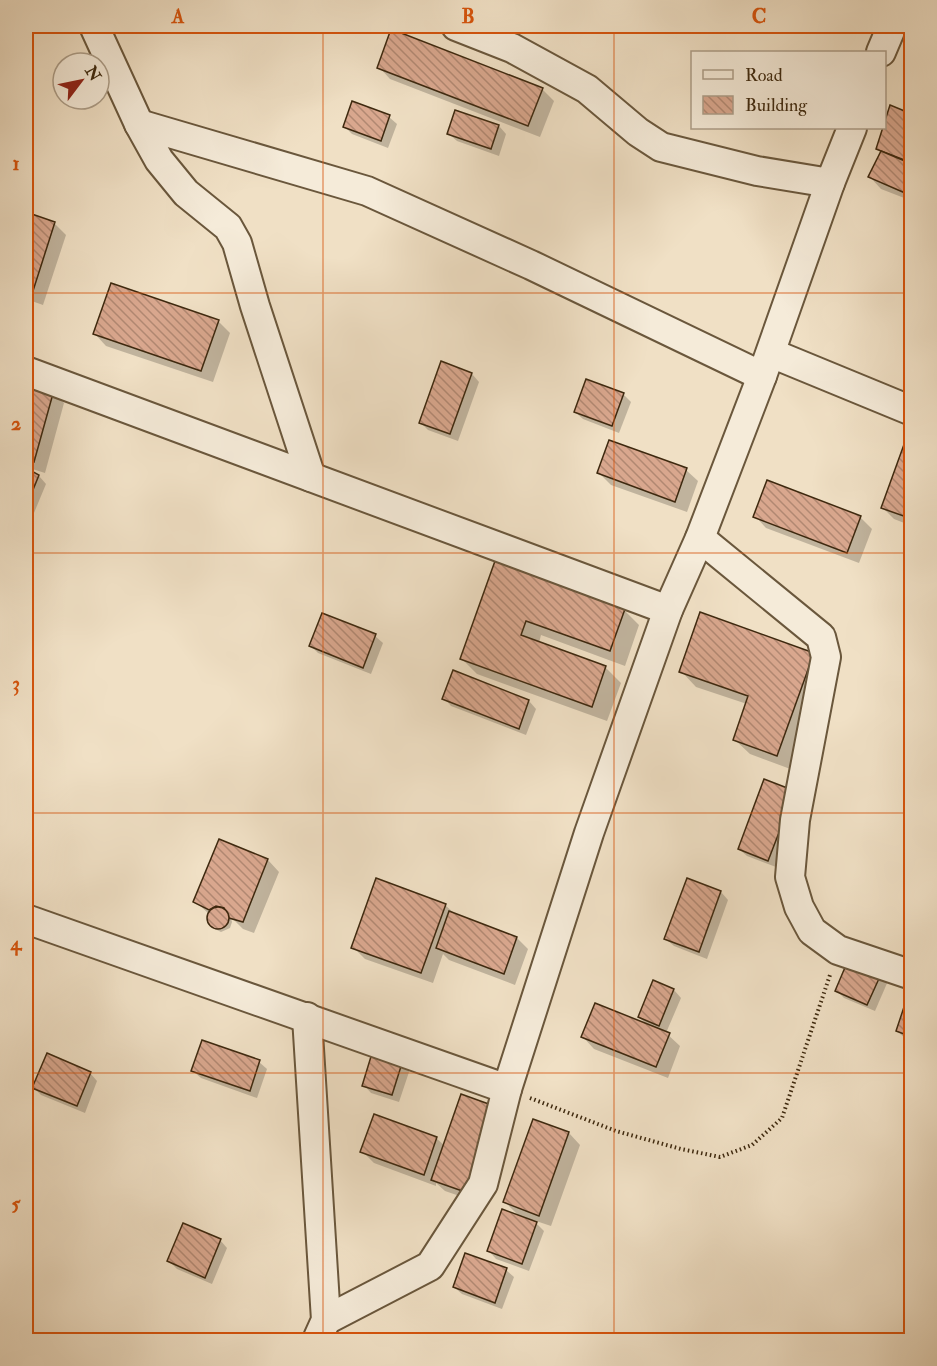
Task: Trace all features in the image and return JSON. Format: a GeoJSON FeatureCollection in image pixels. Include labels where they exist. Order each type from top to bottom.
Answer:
{"type":"FeatureCollection","features":[{"type":"Feature","properties":{"kind":"street"},"geometry":{"type":"LineString","coordinates":[[94,26],[139,124],[159,160],[186,193],[228,227],[237,243],[255,306],[311,477]]}},
{"type":"Feature","properties":{"kind":"street"},"geometry":{"type":"LineString","coordinates":[[456,26],[512,48],[587,90],[638,132],[661,147],[757,171],[830,183]]}},
{"type":"Feature","properties":{"kind":"street"},"geometry":{"type":"LineString","coordinates":[[881,51],[892,26]]}},
{"type":"Feature","properties":{"kind":"street"},"geometry":{"type":"LineString","coordinates":[[139,124],[367,191],[531,265],[767,364],[912,411]]}},
{"type":"Feature","properties":{"kind":"street"},"geometry":{"type":"LineString","coordinates":[[307,1017],[321,1330],[430,1266],[483,1184],[507,1089],[589,833],[668,610],[700,538],[767,364],[830,183],[852,129]]}},
{"type":"Feature","properties":{"kind":"street"},"geometry":{"type":"LineString","coordinates":[[26,371],[668,610]]}},
{"type":"Feature","properties":{"kind":"street"},"geometry":{"type":"LineString","coordinates":[[700,538],[821,637],[826,657],[795,820],[790,877],[799,907],[812,931],[838,950],[912,975]]}},
{"type":"Feature","properties":{"kind":"street"},"geometry":{"type":"LineString","coordinates":[[26,919],[507,1089]]}},
{"type":"Feature","properties":{"kind":"path"},"geometry":{"type":"LineString","coordinates":[[507,1089],[616,1131],[681,1149],[720,1157],[752,1145],[782,1118],[838,950]]}},
{"type":"Feature","properties":{"kind":"building"},"geometry":{"type":"Polygon","coordinates":[[[391,29],[543,88],[528,126],[377,68],[391,29]]]}},
{"type":"Feature","properties":{"kind":"building"},"geometry":{"type":"Polygon","coordinates":[[[352,101],[390,115],[381,141],[343,127],[352,101]]]}},
{"type":"Feature","properties":{"kind":"building"},"geometry":{"type":"Polygon","coordinates":[[[890,105],[912,114],[912,163],[876,149],[882,129],[886,129],[886,118],[890,105]]]}},
{"type":"Feature","properties":{"kind":"building"},"geometry":{"type":"Polygon","coordinates":[[[455,110],[499,125],[491,149],[447,134],[455,110]]]}},
{"type":"Feature","properties":{"kind":"building"},"geometry":{"type":"Polygon","coordinates":[[[881,151],[912,164],[912,196],[868,177],[881,151]]]}},
{"type":"Feature","properties":{"kind":"building"},"geometry":{"type":"Polygon","coordinates":[[[26,212],[55,222],[32,294],[26,292],[26,212]]]}},
{"type":"Feature","properties":{"kind":"building"},"geometry":{"type":"Polygon","coordinates":[[[111,283],[219,320],[201,371],[93,334],[111,283]]]}},
{"type":"Feature","properties":{"kind":"building"},"geometry":{"type":"Polygon","coordinates":[[[441,361],[472,373],[450,434],[419,423],[441,361]]]}},
{"type":"Feature","properties":{"kind":"building"},"geometry":{"type":"Polygon","coordinates":[[[586,379],[624,393],[612,426],[574,412],[586,379]]]}},
{"type":"Feature","properties":{"kind":"building"},"geometry":{"type":"Polygon","coordinates":[[[26,382],[54,390],[34,462],[26,460],[26,382]]]}},
{"type":"Feature","properties":{"kind":"building"},"geometry":{"type":"Polygon","coordinates":[[[906,439],[912,441],[912,519],[881,508],[906,439]]]}},
{"type":"Feature","properties":{"kind":"building"},"geometry":{"type":"Polygon","coordinates":[[[609,440],[687,468],[675,502],[597,473],[609,440]]]}},
{"type":"Feature","properties":{"kind":"building"},"geometry":{"type":"Polygon","coordinates":[[[26,468],[39,475],[26,507],[26,468]]]}},
{"type":"Feature","properties":{"kind":"building"},"geometry":{"type":"Polygon","coordinates":[[[767,480],[861,516],[847,553],[753,517],[767,480]]]}},
{"type":"Feature","properties":{"kind":"building"},"geometry":{"type":"Polygon","coordinates":[[[495,561],[625,609],[610,651],[526,621],[521,635],[606,666],[592,707],[460,659],[495,561]]]}},
{"type":"Feature","properties":{"kind":"building"},"geometry":{"type":"Polygon","coordinates":[[[700,612],[814,653],[777,756],[733,740],[748,696],[679,672],[700,612]]]}},
{"type":"Feature","properties":{"kind":"building"},"geometry":{"type":"Polygon","coordinates":[[[322,613],[376,634],[363,668],[309,646],[322,613]]]}},
{"type":"Feature","properties":{"kind":"building"},"geometry":{"type":"Polygon","coordinates":[[[453,670],[529,700],[519,729],[442,699],[453,670]]]}},
{"type":"Feature","properties":{"kind":"building"},"geometry":{"type":"Polygon","coordinates":[[[764,779],[795,791],[768,861],[738,849],[764,779]]]}},
{"type":"Feature","properties":{"kind":"building"},"geometry":{"type":"Polygon","coordinates":[[[219,839],[268,859],[243,922],[229,918],[224,908],[216,906],[209,910],[193,902],[219,839]]]}},
{"type":"Feature","properties":{"kind":"building"},"geometry":{"type":"Polygon","coordinates":[[[376,878],[446,904],[421,973],[351,948],[376,878]]]}},
{"type":"Feature","properties":{"kind":"building"},"geometry":{"type":"Polygon","coordinates":[[[687,878],[721,891],[699,952],[664,939],[687,878]]]}},
{"type":"Feature","properties":{"kind":"building"},"geometry":{"type":"Polygon","coordinates":[[[214,907],[222,907],[229,914],[229,922],[222,929],[214,929],[207,922],[207,914],[214,907]]]}},
{"type":"Feature","properties":{"kind":"building"},"geometry":{"type":"Polygon","coordinates":[[[449,911],[517,937],[504,974],[436,948],[449,911]]]}},
{"type":"Feature","properties":{"kind":"building"},"geometry":{"type":"Polygon","coordinates":[[[849,958],[882,972],[867,1005],[835,991],[849,958]]]}},
{"type":"Feature","properties":{"kind":"building"},"geometry":{"type":"Polygon","coordinates":[[[653,980],[674,989],[659,1026],[638,1017],[653,980]]]}},
{"type":"Feature","properties":{"kind":"building"},"geometry":{"type":"Polygon","coordinates":[[[906,1001],[912,1003],[912,1037],[896,1031],[906,1001]]]}},
{"type":"Feature","properties":{"kind":"building"},"geometry":{"type":"Polygon","coordinates":[[[595,1003],[670,1033],[656,1067],[581,1037],[595,1003]]]}},
{"type":"Feature","properties":{"kind":"building"},"geometry":{"type":"Polygon","coordinates":[[[202,1040],[260,1060],[250,1091],[191,1071],[202,1040]]]}},
{"type":"Feature","properties":{"kind":"building"},"geometry":{"type":"Polygon","coordinates":[[[373,1050],[403,1060],[392,1095],[362,1086],[373,1050]]]}},
{"type":"Feature","properties":{"kind":"building"},"geometry":{"type":"Polygon","coordinates":[[[47,1053],[91,1072],[77,1106],[32,1088],[47,1053]]]}},
{"type":"Feature","properties":{"kind":"building"},"geometry":{"type":"Polygon","coordinates":[[[461,1094],[497,1107],[468,1193],[431,1180],[461,1094]]]}},
{"type":"Feature","properties":{"kind":"building"},"geometry":{"type":"Polygon","coordinates":[[[374,1114],[437,1137],[424,1175],[360,1152],[374,1114]]]}},
{"type":"Feature","properties":{"kind":"building"},"geometry":{"type":"Polygon","coordinates":[[[533,1119],[569,1132],[539,1216],[503,1202],[533,1119]]]}},
{"type":"Feature","properties":{"kind":"building"},"geometry":{"type":"Polygon","coordinates":[[[502,1209],[537,1222],[522,1264],[487,1251],[502,1209]]]}},
{"type":"Feature","properties":{"kind":"building"},"geometry":{"type":"Polygon","coordinates":[[[183,1223],[221,1239],[205,1278],[167,1261],[183,1223]]]}},
{"type":"Feature","properties":{"kind":"building"},"geometry":{"type":"Polygon","coordinates":[[[465,1253],[507,1268],[495,1303],[453,1287],[465,1253]]]}}]}
